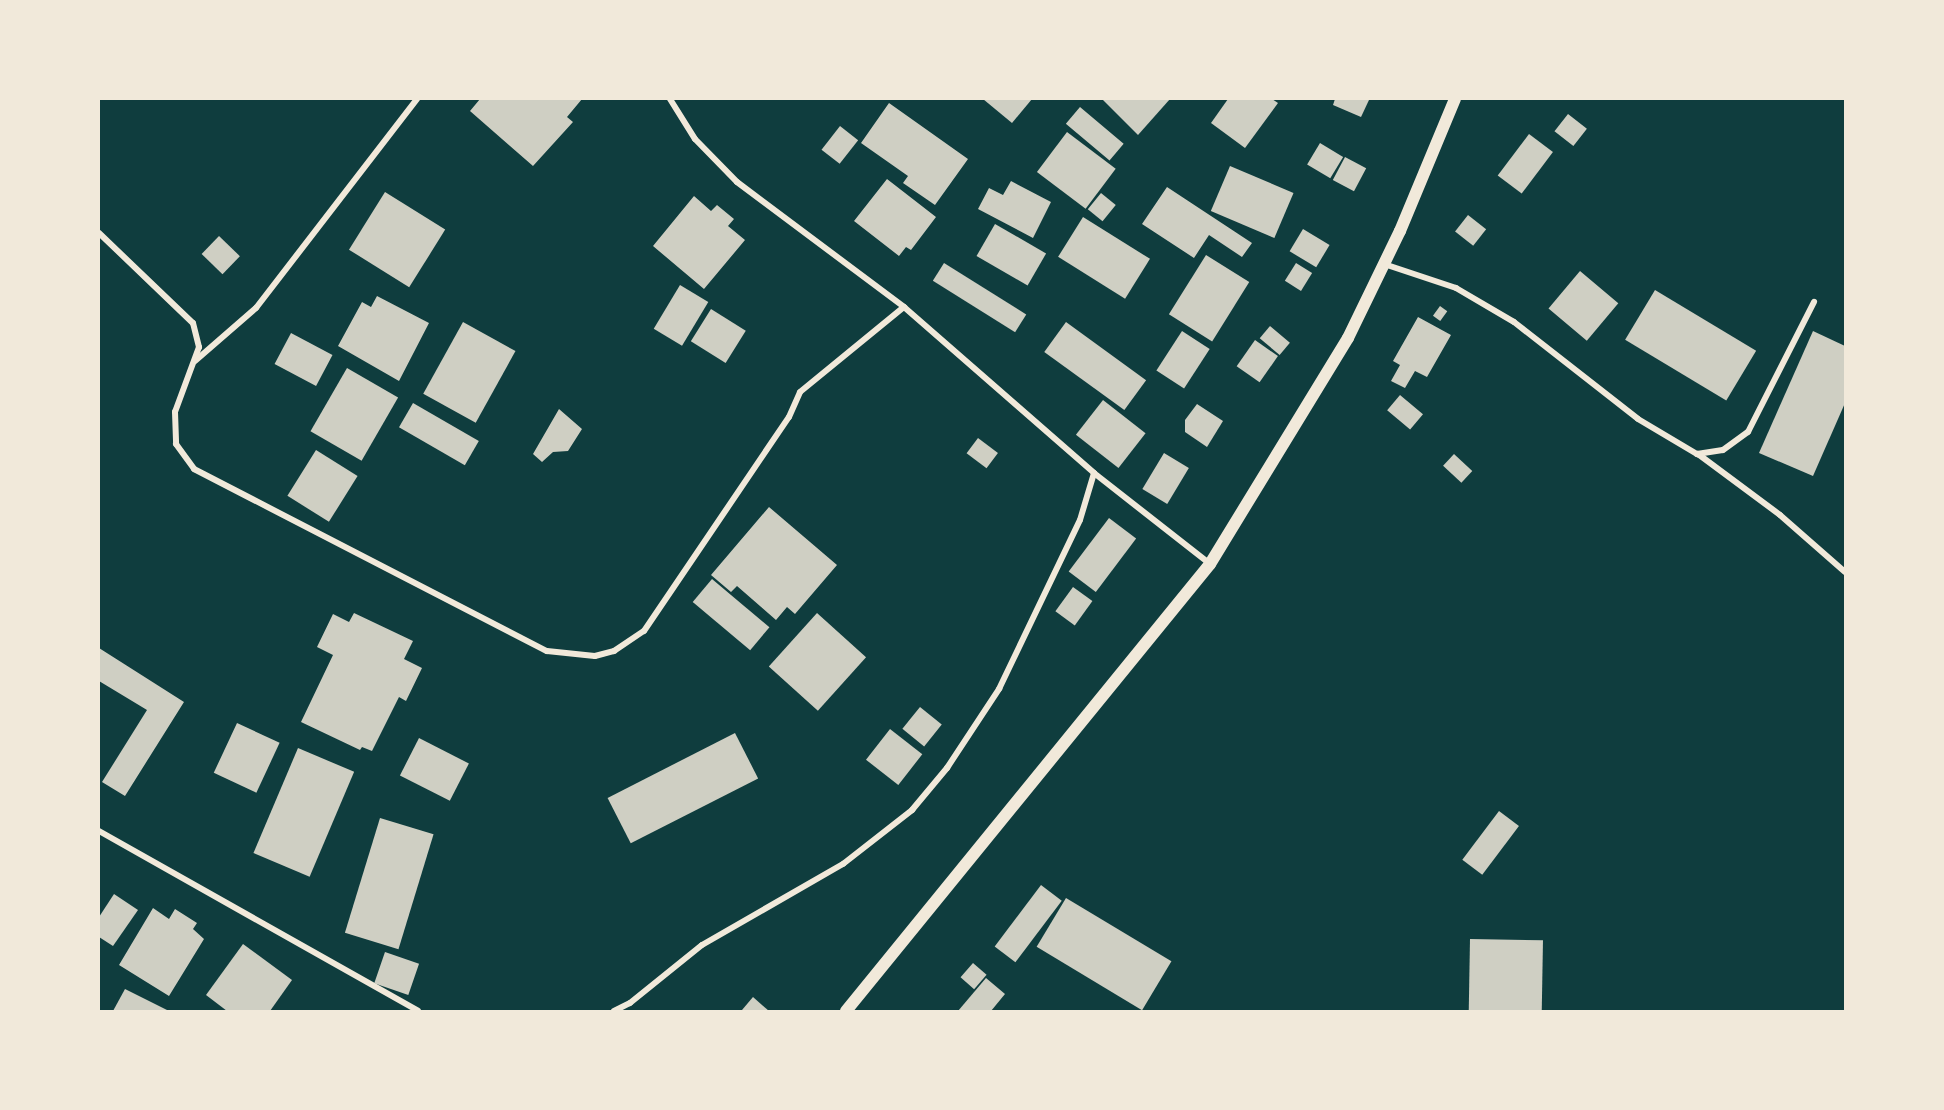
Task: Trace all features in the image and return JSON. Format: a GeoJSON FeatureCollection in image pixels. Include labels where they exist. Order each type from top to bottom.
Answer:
{"type":"FeatureCollection","features":[{"type":"Feature","properties":{"kind":"main road"},"geometry":{"type":"LineString","coordinates":[[846,1011],[1210,564],[1348,338],[1384,264],[1455,99]]}},
{"type":"Feature","properties":{"kind":"street"},"geometry":{"type":"LineString","coordinates":[[194,362],[256,308],[417,99]]}},
{"type":"Feature","properties":{"kind":"street"},"geometry":{"type":"LineString","coordinates":[[670,100],[695,139],[737,182],[904,307],[1094,472],[1210,564]]}},
{"type":"Feature","properties":{"kind":"street"},"geometry":{"type":"LineString","coordinates":[[99,233],[193,323],[199,346],[175,412],[176,444],[194,470],[547,651],[595,656],[614,651],[644,631],[789,417],[800,392],[904,307]]}},
{"type":"Feature","properties":{"kind":"street"},"geometry":{"type":"LineString","coordinates":[[1384,264],[1456,288],[1514,322],[1638,419],[1697,454],[1780,515],[1845,572]]}},
{"type":"Feature","properties":{"kind":"street"},"geometry":{"type":"LineString","coordinates":[[1697,454],[1723,450],[1748,432],[1814,302]]}},
{"type":"Feature","properties":{"kind":"street"},"geometry":{"type":"LineString","coordinates":[[614,1011],[630,1004],[702,945],[843,864],[912,810],[947,768],[999,689],[1080,520],[1094,472]]}},
{"type":"Feature","properties":{"kind":"street"},"geometry":{"type":"LineString","coordinates":[[99,831],[418,1011]]}},
{"type":"Feature","properties":{"kind":"building"},"geometry":{"type":"Polygon","coordinates":[[[480,99],[582,99],[567,117],[573,122],[533,166],[470,111],[480,99]]]}},
{"type":"Feature","properties":{"kind":"building"},"geometry":{"type":"Polygon","coordinates":[[[983,99],[1032,99],[1012,123],[983,99]]]}},
{"type":"Feature","properties":{"kind":"building"},"geometry":{"type":"Polygon","coordinates":[[[1102,99],[1170,99],[1138,135],[1102,99]]]}},
{"type":"Feature","properties":{"kind":"building"},"geometry":{"type":"Polygon","coordinates":[[[1228,99],[1272,99],[1278,103],[1245,148],[1211,123],[1228,99]]]}},
{"type":"Feature","properties":{"kind":"building"},"geometry":{"type":"Polygon","coordinates":[[[1335,99],[1369,100],[1361,117],[1333,105],[1335,99]]]}},
{"type":"Feature","properties":{"kind":"building"},"geometry":{"type":"Polygon","coordinates":[[[889,103],[968,159],[935,205],[903,183],[908,176],[861,143],[889,103]]]}},
{"type":"Feature","properties":{"kind":"building"},"geometry":{"type":"Polygon","coordinates":[[[1080,107],[1124,144],[1110,160],[1066,124],[1080,107]]]}},
{"type":"Feature","properties":{"kind":"building"},"geometry":{"type":"Polygon","coordinates":[[[1568,114],[1587,129],[1573,146],[1554,131],[1568,114]]]}},
{"type":"Feature","properties":{"kind":"building"},"geometry":{"type":"Polygon","coordinates":[[[840,126],[858,140],[840,164],[822,150],[840,126]]]}},
{"type":"Feature","properties":{"kind":"building"},"geometry":{"type":"Polygon","coordinates":[[[1067,132],[1116,169],[1086,209],[1037,172],[1067,132]]]}},
{"type":"Feature","properties":{"kind":"building"},"geometry":{"type":"Polygon","coordinates":[[[1529,134],[1553,152],[1522,194],[1498,176],[1529,134]]]}},
{"type":"Feature","properties":{"kind":"building"},"geometry":{"type":"Polygon","coordinates":[[[1320,143],[1343,157],[1330,178],[1307,164],[1320,143]]]}},
{"type":"Feature","properties":{"kind":"building"},"geometry":{"type":"Polygon","coordinates":[[[1345,157],[1366,168],[1354,191],[1333,180],[1345,157]]]}},
{"type":"Feature","properties":{"kind":"building"},"geometry":{"type":"Polygon","coordinates":[[[1230,166],[1294,193],[1274,238],[1211,211],[1230,166]]]}},
{"type":"Feature","properties":{"kind":"building"},"geometry":{"type":"Polygon","coordinates":[[[887,179],[936,217],[911,250],[906,247],[899,256],[854,221],[887,179]]]}},
{"type":"Feature","properties":{"kind":"building"},"geometry":{"type":"Polygon","coordinates":[[[1011,181],[1051,202],[1033,238],[978,209],[989,188],[1003,195],[1011,181]]]}},
{"type":"Feature","properties":{"kind":"building"},"geometry":{"type":"Polygon","coordinates":[[[1167,187],[1252,243],[1242,257],[1209,235],[1194,258],[1142,224],[1167,187]]]}},
{"type":"Feature","properties":{"kind":"building"},"geometry":{"type":"Polygon","coordinates":[[[385,192],[445,230],[409,287],[349,250],[385,192]]]}},
{"type":"Feature","properties":{"kind":"building"},"geometry":{"type":"Polygon","coordinates":[[[1101,193],[1116,205],[1103,221],[1088,209],[1101,193]]]}},
{"type":"Feature","properties":{"kind":"building"},"geometry":{"type":"Polygon","coordinates":[[[694,196],[711,211],[717,205],[734,219],[728,226],[745,240],[704,289],[653,246],[694,196]]]}},
{"type":"Feature","properties":{"kind":"building"},"geometry":{"type":"Polygon","coordinates":[[[1468,215],[1486,229],[1473,246],[1455,232],[1468,215]]]}},
{"type":"Feature","properties":{"kind":"building"},"geometry":{"type":"Polygon","coordinates":[[[1083,217],[1150,259],[1125,299],[1058,257],[1083,217]]]}},
{"type":"Feature","properties":{"kind":"building"},"geometry":{"type":"Polygon","coordinates":[[[995,224],[1046,253],[1028,286],[976,256],[995,224]]]}},
{"type":"Feature","properties":{"kind":"building"},"geometry":{"type":"Polygon","coordinates":[[[1303,229],[1330,245],[1316,267],[1290,251],[1303,229]]]}},
{"type":"Feature","properties":{"kind":"building"},"geometry":{"type":"Polygon","coordinates":[[[219,236],[240,256],[222,274],[202,254],[219,236]]]}},
{"type":"Feature","properties":{"kind":"building"},"geometry":{"type":"Polygon","coordinates":[[[1206,255],[1249,282],[1212,341],[1169,314],[1206,255]]]}},
{"type":"Feature","properties":{"kind":"building"},"geometry":{"type":"Polygon","coordinates":[[[944,263],[1026,314],[1015,332],[933,281],[944,263]]]}},
{"type":"Feature","properties":{"kind":"building"},"geometry":{"type":"Polygon","coordinates":[[[1296,263],[1312,273],[1301,291],[1285,281],[1296,263]]]}},
{"type":"Feature","properties":{"kind":"building"},"geometry":{"type":"Polygon","coordinates":[[[1580,271],[1618,303],[1587,341],[1549,309],[1580,271]]]}},
{"type":"Feature","properties":{"kind":"building"},"geometry":{"type":"Polygon","coordinates":[[[680,285],[708,302],[682,346],[654,329],[680,285]]]}},
{"type":"Feature","properties":{"kind":"building"},"geometry":{"type":"Polygon","coordinates":[[[1655,290],[1756,351],[1726,400],[1625,340],[1655,290]]]}},
{"type":"Feature","properties":{"kind":"building"},"geometry":{"type":"Polygon","coordinates":[[[377,296],[429,323],[399,381],[338,346],[362,302],[371,307],[377,296]]]}},
{"type":"Feature","properties":{"kind":"building"},"geometry":{"type":"Polygon","coordinates":[[[1440,306],[1447,311],[1440,321],[1433,316],[1440,306]]]}},
{"type":"Feature","properties":{"kind":"building"},"geometry":{"type":"Polygon","coordinates":[[[711,309],[746,331],[726,363],[691,341],[711,309]]]}},
{"type":"Feature","properties":{"kind":"building"},"geometry":{"type":"Polygon","coordinates":[[[1418,317],[1451,335],[1427,377],[1415,371],[1405,388],[1391,381],[1400,365],[1393,361],[1418,317]]]}},
{"type":"Feature","properties":{"kind":"building"},"geometry":{"type":"Polygon","coordinates":[[[463,322],[515,351],[476,423],[423,394],[463,322]]]}},
{"type":"Feature","properties":{"kind":"building"},"geometry":{"type":"Polygon","coordinates":[[[1066,322],[1146,380],[1124,410],[1044,352],[1066,322]]]}},
{"type":"Feature","properties":{"kind":"building"},"geometry":{"type":"Polygon","coordinates":[[[1270,326],[1290,343],[1280,355],[1260,338],[1270,326]]]}},
{"type":"Feature","properties":{"kind":"building"},"geometry":{"type":"Polygon","coordinates":[[[1182,331],[1210,349],[1184,388],[1156,370],[1182,331]]]}},
{"type":"Feature","properties":{"kind":"building"},"geometry":{"type":"Polygon","coordinates":[[[1813,331],[1845,346],[1845,403],[1813,476],[1759,453],[1813,331]]]}},
{"type":"Feature","properties":{"kind":"building"},"geometry":{"type":"Polygon","coordinates":[[[291,333],[332,355],[316,386],[275,364],[291,333]]]}},
{"type":"Feature","properties":{"kind":"building"},"geometry":{"type":"Polygon","coordinates":[[[1255,340],[1278,356],[1260,382],[1237,366],[1255,340]]]}},
{"type":"Feature","properties":{"kind":"building"},"geometry":{"type":"Polygon","coordinates":[[[347,368],[398,398],[362,461],[310,431],[347,368]]]}},
{"type":"Feature","properties":{"kind":"building"},"geometry":{"type":"Polygon","coordinates":[[[1400,395],[1423,414],[1410,430],[1387,410],[1400,395]]]}},
{"type":"Feature","properties":{"kind":"building"},"geometry":{"type":"Polygon","coordinates":[[[1103,400],[1146,433],[1118,468],[1076,435],[1103,400]]]}},
{"type":"Feature","properties":{"kind":"building"},"geometry":{"type":"Polygon","coordinates":[[[413,403],[479,441],[465,465],[399,427],[413,403]]]}},
{"type":"Feature","properties":{"kind":"building"},"geometry":{"type":"Polygon","coordinates":[[[1197,404],[1223,421],[1207,447],[1185,432],[1185,420],[1197,404]]]}},
{"type":"Feature","properties":{"kind":"building"},"geometry":{"type":"Polygon","coordinates":[[[559,409],[582,429],[568,451],[553,452],[542,462],[533,454],[559,409]]]}},
{"type":"Feature","properties":{"kind":"building"},"geometry":{"type":"Polygon","coordinates":[[[978,438],[998,453],[987,468],[967,453],[978,438]]]}},
{"type":"Feature","properties":{"kind":"building"},"geometry":{"type":"Polygon","coordinates":[[[316,450],[358,476],[329,522],[287,496],[316,450]]]}},
{"type":"Feature","properties":{"kind":"building"},"geometry":{"type":"Polygon","coordinates":[[[1164,453],[1189,468],[1167,504],[1142,489],[1164,453]]]}},
{"type":"Feature","properties":{"kind":"building"},"geometry":{"type":"Polygon","coordinates":[[[1454,454],[1472,471],[1461,483],[1443,466],[1454,454]]]}},
{"type":"Feature","properties":{"kind":"building"},"geometry":{"type":"Polygon","coordinates":[[[769,507],[837,565],[795,614],[787,607],[776,620],[737,586],[731,592],[711,575],[769,507]]]}},
{"type":"Feature","properties":{"kind":"building"},"geometry":{"type":"Polygon","coordinates":[[[1109,518],[1136,538],[1096,592],[1069,572],[1109,518]]]}},
{"type":"Feature","properties":{"kind":"building"},"geometry":{"type":"Polygon","coordinates":[[[712,579],[769,627],[750,650],[693,602],[712,579]]]}},
{"type":"Feature","properties":{"kind":"building"},"geometry":{"type":"Polygon","coordinates":[[[1073,587],[1092,601],[1075,625],[1055,611],[1073,587]]]}},
{"type":"Feature","properties":{"kind":"building"},"geometry":{"type":"Polygon","coordinates":[[[354,613],[413,641],[404,659],[422,668],[406,701],[399,697],[372,751],[362,747],[360,750],[301,722],[333,655],[317,647],[333,614],[349,622],[354,613]]]}},
{"type":"Feature","properties":{"kind":"building"},"geometry":{"type":"Polygon","coordinates":[[[817,613],[866,657],[818,711],[769,667],[817,613]]]}},
{"type":"Feature","properties":{"kind":"building"},"geometry":{"type":"Polygon","coordinates":[[[99,648],[184,702],[125,796],[102,782],[147,710],[99,681],[99,648]]]}},
{"type":"Feature","properties":{"kind":"building"},"geometry":{"type":"Polygon","coordinates":[[[920,707],[942,725],[924,746],[902,729],[920,707]]]}},
{"type":"Feature","properties":{"kind":"building"},"geometry":{"type":"Polygon","coordinates":[[[237,723],[280,743],[256,793],[214,773],[237,723]]]}},
{"type":"Feature","properties":{"kind":"building"},"geometry":{"type":"Polygon","coordinates":[[[890,729],[922,754],[898,785],[866,760],[890,729]]]}},
{"type":"Feature","properties":{"kind":"building"},"geometry":{"type":"Polygon","coordinates":[[[735,733],[758,778],[631,843],[608,798],[735,733]]]}},
{"type":"Feature","properties":{"kind":"building"},"geometry":{"type":"Polygon","coordinates":[[[419,738],[469,763],[450,801],[400,775],[419,738]]]}},
{"type":"Feature","properties":{"kind":"building"},"geometry":{"type":"Polygon","coordinates":[[[298,748],[354,772],[310,877],[253,853],[298,748]]]}},
{"type":"Feature","properties":{"kind":"building"},"geometry":{"type":"Polygon","coordinates":[[[1499,811],[1519,826],[1482,875],[1462,860],[1499,811]]]}},
{"type":"Feature","properties":{"kind":"building"},"geometry":{"type":"Polygon","coordinates":[[[380,818],[434,834],[398,949],[345,933],[380,818]]]}},
{"type":"Feature","properties":{"kind":"building"},"geometry":{"type":"Polygon","coordinates":[[[1041,885],[1062,901],[1015,962],[995,946],[1041,885]]]}},
{"type":"Feature","properties":{"kind":"building"},"geometry":{"type":"Polygon","coordinates":[[[114,894],[138,910],[113,946],[99,937],[99,917],[114,894]]]}},
{"type":"Feature","properties":{"kind":"building"},"geometry":{"type":"Polygon","coordinates":[[[1066,898],[1171,961],[1142,1010],[1037,947],[1066,898]]]}},
{"type":"Feature","properties":{"kind":"building"},"geometry":{"type":"Polygon","coordinates":[[[153,908],[169,919],[175,909],[197,923],[193,929],[204,939],[169,996],[119,965],[153,908]]]}},
{"type":"Feature","properties":{"kind":"building"},"geometry":{"type":"Polygon","coordinates":[[[1470,939],[1543,940],[1542,1011],[1469,1011],[1470,939]]]}},
{"type":"Feature","properties":{"kind":"building"},"geometry":{"type":"Polygon","coordinates":[[[243,944],[292,980],[270,1011],[227,1011],[206,995],[243,944]]]}},
{"type":"Feature","properties":{"kind":"building"},"geometry":{"type":"Polygon","coordinates":[[[385,952],[419,964],[408,995],[374,983],[385,952]]]}},
{"type":"Feature","properties":{"kind":"building"},"geometry":{"type":"Polygon","coordinates":[[[973,963],[987,975],[974,989],[961,977],[973,963]]]}},
{"type":"Feature","properties":{"kind":"building"},"geometry":{"type":"Polygon","coordinates":[[[986,978],[1005,994],[991,1011],[958,1011],[986,978]]]}},
{"type":"Feature","properties":{"kind":"building"},"geometry":{"type":"Polygon","coordinates":[[[125,989],[169,1011],[113,1011],[125,989]]]}},
{"type":"Feature","properties":{"kind":"building"},"geometry":{"type":"Polygon","coordinates":[[[753,997],[769,1011],[742,1010],[753,997]]]}}]}
